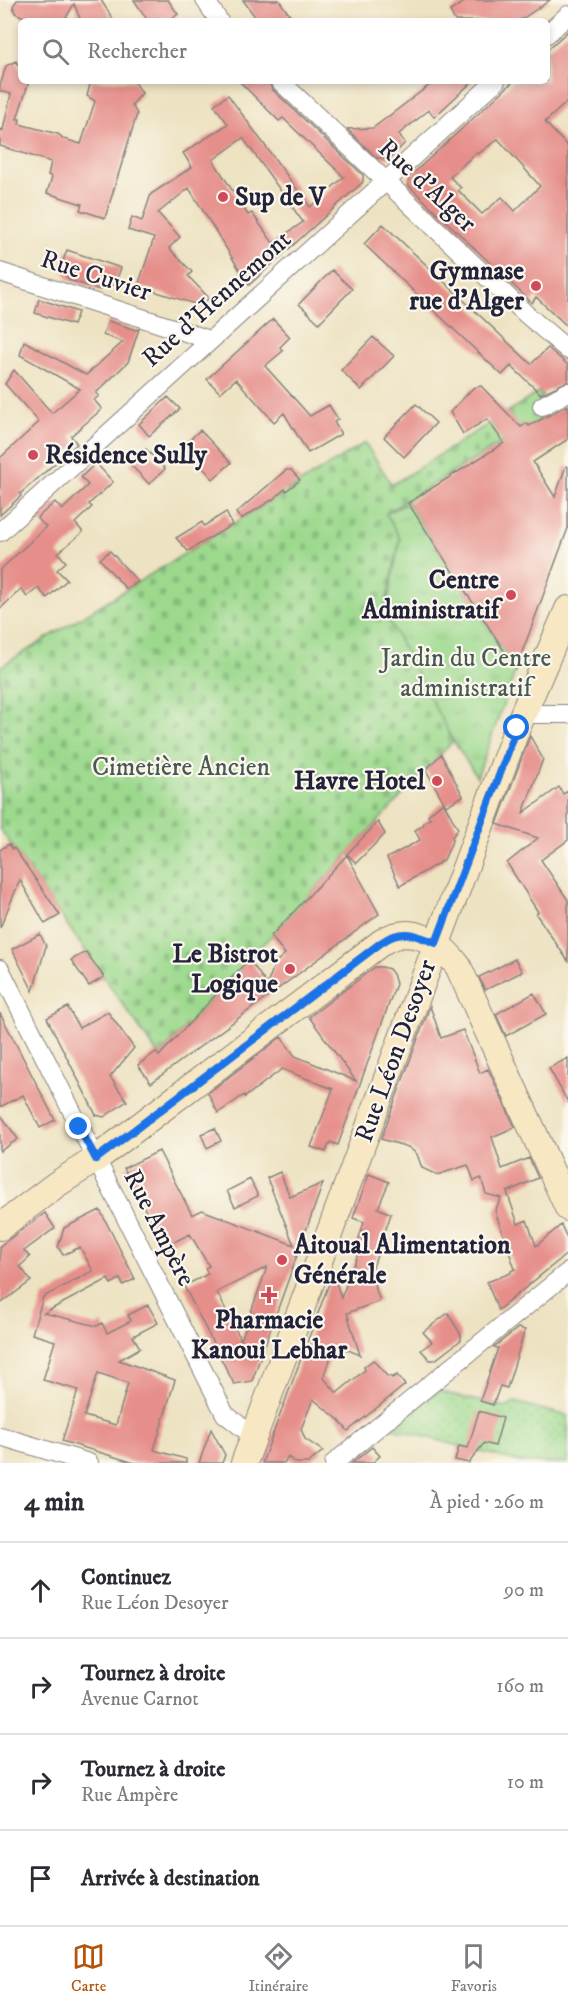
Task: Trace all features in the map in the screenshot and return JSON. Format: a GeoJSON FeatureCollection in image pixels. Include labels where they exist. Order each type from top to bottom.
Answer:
{"type":"FeatureCollection","features":[{"type":"Feature","properties":{"kind":"street"},"geometry":{"type":"LineString","coordinates":[[205,0],[217,18]]}},
{"type":"Feature","properties":{"kind":"street"},"geometry":{"type":"LineString","coordinates":[[550,31],[568,15]]}},
{"type":"Feature","properties":{"kind":"street","name":"Rue d'Alger"},"geometry":{"type":"LineString","coordinates":[[283,84],[527,315],[568,350]]}},
{"type":"Feature","properties":{"kind":"street","name":"Rue d'Hennemont"},"geometry":{"type":"LineString","coordinates":[[0,532],[493,84]]}},
{"type":"Feature","properties":{"kind":"street","name":"Rue Cuvier"},"geometry":{"type":"LineString","coordinates":[[0,272],[210,340]]}},
{"type":"Feature","properties":{"kind":"street"},"geometry":{"type":"LineString","coordinates":[[542,406],[568,393]]}},
{"type":"Feature","properties":{"kind":"street","name":"Rue Léon Desoyer"},"geometry":{"type":"LineString","coordinates":[[244,1463],[522,714],[568,609]]}},
{"type":"Feature","properties":{"kind":"street"},"geometry":{"type":"LineString","coordinates":[[522,714],[568,714]]}},
{"type":"Feature","properties":{"kind":"street"},"geometry":{"type":"LineString","coordinates":[[0,1227],[64,1179],[96,1159],[382,942],[392,935],[405,933],[436,943],[450,954],[458,966],[568,1208]]}},
{"type":"Feature","properties":{"kind":"street","name":"Rue Ampère"},"geometry":{"type":"LineString","coordinates":[[0,969],[225,1414],[244,1429],[255,1433]]}},
{"type":"Feature","properties":{"kind":"street"},"geometry":{"type":"LineString","coordinates":[[334,1463],[568,1272]]}},
{"type":"Feature","properties":{"kind":"street"},"geometry":{"type":"LineString","coordinates":[[0,1436],[89,1463]]}},
{"type":"Feature","properties":{"kind":"green space","name":"Cimetière Ancien"},"geometry":{"type":"Polygon","coordinates":[[[539,392],[543,396],[538,399],[547,415],[386,513],[400,539],[384,613],[457,737],[159,1056],[0,829],[0,667],[365,443],[392,485],[539,392]]]}},
{"type":"Feature","properties":{"kind":"green space","name":"Jardin du Centre administratif"},"geometry":{"type":"Polygon","coordinates":[[[408,503],[516,669],[477,777],[451,737],[385,613],[400,539],[386,513],[408,503]]]}},
{"type":"Feature","properties":{"kind":"green space"},"geometry":{"type":"Polygon","coordinates":[[[438,1391],[506,1408],[515,1402],[568,1416],[568,1463],[524,1463],[391,1428],[438,1391]]]}},
{"type":"Feature","properties":{"kind":"building"},"geometry":{"type":"Polygon","coordinates":[[[17,0],[101,0],[112,18],[80,18],[74,4],[66,18],[24,18],[15,13],[13,6],[17,0]]]}},
{"type":"Feature","properties":{"kind":"building"},"geometry":{"type":"Polygon","coordinates":[[[134,0],[168,0],[178,14],[173,18],[146,18],[134,0]]]}},
{"type":"Feature","properties":{"kind":"building"},"geometry":{"type":"Polygon","coordinates":[[[243,0],[279,0],[292,18],[256,18],[243,0]]]}},
{"type":"Feature","properties":{"kind":"building"},"geometry":{"type":"Polygon","coordinates":[[[467,0],[550,0],[523,18],[454,18],[450,11],[467,0]]]}},
{"type":"Feature","properties":{"kind":"building"},"geometry":{"type":"Polygon","coordinates":[[[568,31],[568,101],[545,122],[568,147],[568,327],[536,297],[532,303],[408,185],[409,177],[511,84],[550,84],[550,47],[568,31]],[[498,139],[478,154],[476,153],[450,177],[461,188],[458,190],[482,214],[502,197],[515,211],[540,186],[498,139]]]}},
{"type":"Feature","properties":{"kind":"building"},"geometry":{"type":"Polygon","coordinates":[[[16,61],[18,84],[28,84],[17,119],[20,119],[19,124],[58,134],[64,139],[81,144],[95,101],[87,96],[90,84],[136,84],[142,93],[132,105],[137,114],[105,218],[80,210],[82,204],[47,193],[52,177],[48,175],[51,162],[0,146],[0,129],[3,130],[11,94],[0,91],[6,66],[16,61]]]}},
{"type":"Feature","properties":{"kind":"building"},"geometry":{"type":"Polygon","coordinates":[[[242,84],[270,84],[272,89],[363,175],[363,182],[249,285],[189,188],[158,213],[180,237],[169,248],[192,272],[188,276],[209,298],[201,306],[138,286],[154,238],[128,230],[132,217],[142,221],[151,194],[192,167],[183,153],[228,124],[214,105],[228,95],[310,207],[344,177],[283,118],[279,121],[242,84]],[[243,138],[213,160],[248,215],[252,213],[273,243],[303,222],[243,138]]]}},
{"type":"Feature","properties":{"kind":"building"},"geometry":{"type":"Polygon","coordinates":[[[431,84],[470,84],[434,117],[429,110],[399,134],[405,143],[390,158],[377,158],[347,129],[373,128],[431,84]]]}},
{"type":"Feature","properties":{"kind":"building"},"geometry":{"type":"Polygon","coordinates":[[[383,224],[531,364],[548,348],[561,359],[568,365],[568,381],[541,394],[511,366],[502,375],[364,244],[383,224]]]}},
{"type":"Feature","properties":{"kind":"building"},"geometry":{"type":"Polygon","coordinates":[[[67,250],[121,268],[115,284],[100,290],[69,280],[61,267],[67,250]]]}},
{"type":"Feature","properties":{"kind":"building"},"geometry":{"type":"Polygon","coordinates":[[[332,270],[352,289],[319,323],[299,304],[332,270]]]}},
{"type":"Feature","properties":{"kind":"building"},"geometry":{"type":"Polygon","coordinates":[[[39,299],[78,312],[73,325],[35,313],[39,299]]]}},
{"type":"Feature","properties":{"kind":"building"},"geometry":{"type":"Polygon","coordinates":[[[273,319],[290,337],[280,347],[283,351],[265,366],[310,416],[329,405],[338,419],[334,422],[341,434],[308,453],[284,413],[274,422],[236,379],[220,393],[207,379],[273,319]]]}},
{"type":"Feature","properties":{"kind":"building"},"geometry":{"type":"Polygon","coordinates":[[[108,321],[139,329],[128,362],[96,393],[99,396],[94,400],[102,409],[71,436],[77,444],[20,494],[21,496],[0,515],[0,458],[39,422],[5,384],[14,370],[52,413],[80,389],[20,355],[24,341],[86,375],[123,342],[103,335],[108,321]]]}},
{"type":"Feature","properties":{"kind":"building"},"geometry":{"type":"Polygon","coordinates":[[[373,337],[394,356],[361,390],[341,370],[373,337]]]}},
{"type":"Feature","properties":{"kind":"building","name":"Centre Administratif"},"geometry":{"type":"Polygon","coordinates":[[[481,386],[521,427],[527,423],[529,426],[568,405],[568,439],[533,462],[555,497],[566,466],[568,467],[568,528],[516,669],[408,503],[504,443],[487,419],[463,434],[450,412],[473,388],[481,386]]]}},
{"type":"Feature","properties":{"kind":"building"},"geometry":{"type":"Polygon","coordinates":[[[168,397],[180,409],[149,436],[139,424],[168,397]]]}},
{"type":"Feature","properties":{"kind":"building"},"geometry":{"type":"Polygon","coordinates":[[[416,404],[436,423],[404,457],[384,437],[416,404]]]}},
{"type":"Feature","properties":{"kind":"building"},"geometry":{"type":"Polygon","coordinates":[[[200,430],[231,463],[213,479],[183,446],[200,430]]]}},
{"type":"Feature","properties":{"kind":"building"},"geometry":{"type":"Polygon","coordinates":[[[146,449],[165,469],[149,484],[130,464],[146,449]]]}},
{"type":"Feature","properties":{"kind":"building"},"geometry":{"type":"Polygon","coordinates":[[[96,463],[113,482],[89,504],[92,507],[75,523],[83,532],[58,553],[66,562],[57,570],[67,580],[47,598],[38,588],[27,597],[21,589],[0,609],[0,570],[46,527],[37,518],[55,502],[62,510],[88,485],[81,477],[96,463]]]}},
{"type":"Feature","properties":{"kind":"building"},"geometry":{"type":"Polygon","coordinates":[[[286,470],[291,470],[300,480],[241,519],[236,513],[286,470]]]}},
{"type":"Feature","properties":{"kind":"building"},"geometry":{"type":"Polygon","coordinates":[[[226,512],[232,525],[188,551],[176,538],[202,522],[204,526],[226,512]]]}},
{"type":"Feature","properties":{"kind":"building"},"geometry":{"type":"Polygon","coordinates":[[[110,551],[138,582],[126,589],[100,559],[110,551]]]}},
{"type":"Feature","properties":{"kind":"building"},"geometry":{"type":"Polygon","coordinates":[[[530,736],[543,759],[523,813],[559,787],[563,794],[568,791],[568,840],[541,860],[568,900],[568,961],[536,914],[538,912],[507,863],[538,838],[497,824],[530,736]]]}},
{"type":"Feature","properties":{"kind":"building","name":"Havre Hotel"},"geometry":{"type":"Polygon","coordinates":[[[441,754],[463,796],[446,806],[426,770],[441,754]]]}},
{"type":"Feature","properties":{"kind":"building"},"geometry":{"type":"Polygon","coordinates":[[[443,802],[458,829],[452,837],[444,860],[400,886],[387,858],[420,840],[415,830],[424,825],[423,823],[430,818],[428,815],[443,802]]]}},
{"type":"Feature","properties":{"kind":"building"},"geometry":{"type":"Polygon","coordinates":[[[378,822],[385,834],[356,863],[347,854],[378,822]]]}},
{"type":"Feature","properties":{"kind":"building"},"geometry":{"type":"Polygon","coordinates":[[[9,844],[60,915],[45,924],[20,880],[0,928],[0,850],[9,844]]]}},
{"type":"Feature","properties":{"kind":"building"},"geometry":{"type":"Polygon","coordinates":[[[347,855],[379,914],[151,1083],[138,1065],[156,1052],[159,1056],[249,959],[267,985],[275,963],[285,954],[271,936],[347,855]]]}},
{"type":"Feature","properties":{"kind":"building"},"geometry":{"type":"Polygon","coordinates":[[[40,934],[46,946],[33,991],[12,949],[40,934]]]}},
{"type":"Feature","properties":{"kind":"building"},"geometry":{"type":"Polygon","coordinates":[[[86,952],[104,977],[89,986],[71,960],[86,952]]]}},
{"type":"Feature","properties":{"kind":"building"},"geometry":{"type":"Polygon","coordinates":[[[515,959],[522,972],[485,990],[479,977],[515,959]]]}},
{"type":"Feature","properties":{"kind":"building"},"geometry":{"type":"Polygon","coordinates":[[[375,967],[389,969],[396,984],[338,1145],[330,1142],[326,1152],[311,1147],[333,1089],[282,1069],[245,1097],[244,1095],[218,1113],[208,1093],[281,1037],[295,1056],[356,1081],[309,1017],[375,967]]]}},
{"type":"Feature","properties":{"kind":"building"},"geometry":{"type":"Polygon","coordinates":[[[534,993],[546,1014],[506,1036],[496,1014],[534,993]]]}},
{"type":"Feature","properties":{"kind":"building"},"geometry":{"type":"Polygon","coordinates":[[[430,1006],[441,1038],[463,1030],[480,1073],[488,1069],[515,1127],[492,1137],[502,1169],[529,1158],[538,1178],[507,1192],[518,1224],[527,1220],[536,1246],[561,1225],[568,1240],[568,1253],[498,1310],[487,1282],[511,1273],[515,1269],[495,1211],[501,1198],[486,1194],[481,1178],[474,1181],[468,1165],[437,1175],[422,1168],[417,1154],[408,1147],[381,1139],[430,1006]]]}},
{"type":"Feature","properties":{"kind":"building"},"geometry":{"type":"Polygon","coordinates":[[[68,1007],[79,1028],[108,1012],[134,1048],[110,1077],[127,1101],[104,1117],[96,1115],[47,1018],[68,1007]]]}},
{"type":"Feature","properties":{"kind":"building"},"geometry":{"type":"Polygon","coordinates":[[[0,1013],[55,1120],[40,1128],[23,1095],[0,1107],[0,1013]]]}},
{"type":"Feature","properties":{"kind":"building"},"geometry":{"type":"Polygon","coordinates":[[[568,1058],[568,1102],[549,1068],[568,1058]]]}},
{"type":"Feature","properties":{"kind":"building"},"geometry":{"type":"Polygon","coordinates":[[[0,1114],[18,1139],[0,1151],[0,1114]]]}},
{"type":"Feature","properties":{"kind":"building"},"geometry":{"type":"Polygon","coordinates":[[[215,1128],[221,1141],[207,1148],[201,1134],[215,1128]]]}},
{"type":"Feature","properties":{"kind":"building"},"geometry":{"type":"Polygon","coordinates":[[[159,1151],[192,1215],[202,1210],[294,1245],[267,1178],[280,1172],[290,1197],[323,1183],[252,1381],[234,1384],[184,1286],[208,1274],[205,1268],[209,1266],[190,1234],[164,1247],[124,1168],[159,1151]],[[267,1267],[217,1292],[241,1340],[267,1267]]]}},
{"type":"Feature","properties":{"kind":"building"},"geometry":{"type":"Polygon","coordinates":[[[369,1174],[389,1182],[378,1208],[391,1214],[372,1270],[376,1272],[373,1281],[380,1301],[347,1313],[360,1355],[336,1345],[323,1377],[337,1393],[365,1370],[364,1367],[373,1360],[388,1377],[392,1378],[397,1375],[405,1385],[348,1431],[339,1420],[313,1399],[301,1429],[305,1439],[323,1451],[308,1463],[296,1463],[288,1457],[284,1463],[262,1463],[333,1273],[341,1298],[360,1249],[356,1248],[364,1222],[353,1218],[369,1174]]]}},
{"type":"Feature","properties":{"kind":"building"},"geometry":{"type":"Polygon","coordinates":[[[250,1179],[258,1196],[235,1207],[227,1191],[250,1179]]]}},
{"type":"Feature","properties":{"kind":"building"},"geometry":{"type":"Polygon","coordinates":[[[100,1210],[135,1279],[123,1285],[120,1279],[111,1284],[108,1279],[44,1313],[97,1326],[102,1323],[107,1333],[131,1321],[128,1315],[148,1305],[158,1323],[133,1336],[140,1348],[119,1360],[175,1380],[154,1450],[186,1459],[186,1463],[135,1463],[62,1441],[78,1390],[43,1380],[55,1341],[32,1334],[43,1297],[93,1271],[80,1247],[63,1255],[58,1247],[64,1228],[100,1210]],[[98,1373],[84,1416],[116,1425],[128,1383],[98,1373]]]}},
{"type":"Feature","properties":{"kind":"building"},"geometry":{"type":"Polygon","coordinates":[[[45,1213],[55,1228],[24,1251],[30,1257],[20,1266],[31,1281],[0,1304],[0,1246],[45,1213]]]}},
{"type":"Feature","properties":{"kind":"building"},"geometry":{"type":"Polygon","coordinates":[[[448,1313],[461,1335],[461,1340],[435,1360],[430,1360],[421,1350],[432,1342],[423,1332],[448,1313]]]}},
{"type":"Feature","properties":{"kind":"building"},"geometry":{"type":"Polygon","coordinates":[[[518,1328],[525,1330],[507,1388],[500,1386],[493,1405],[480,1401],[498,1348],[494,1347],[518,1328]]]}},
{"type":"Feature","properties":{"kind":"building"},"geometry":{"type":"Polygon","coordinates":[[[479,1411],[503,1418],[495,1446],[484,1443],[469,1463],[455,1460],[459,1446],[468,1448],[479,1411]]]}},
{"type":"Feature","properties":{"kind":"building"},"geometry":{"type":"Polygon","coordinates":[[[211,1429],[225,1455],[222,1463],[199,1463],[211,1429]]]}},
{"type":"Feature","properties":{"kind":"building"},"geometry":{"type":"Polygon","coordinates":[[[372,1447],[380,1456],[372,1463],[352,1463],[372,1447]]]}},
{"type":"Feature","properties":{"kind":"place","name":"Sup de V"},"geometry":{"type":"Point","coordinates":[223,197]}},
{"type":"Feature","properties":{"kind":"place","name":"Gymnase rue d'Alger"},"geometry":{"type":"Point","coordinates":[536,286]}},
{"type":"Feature","properties":{"kind":"place","name":"Résidence Sully"},"geometry":{"type":"Point","coordinates":[33,455]}},
{"type":"Feature","properties":{"kind":"place","name":"Centre Administratif"},"geometry":{"type":"Point","coordinates":[511,595]}},
{"type":"Feature","properties":{"kind":"place","name":"Havre Hotel"},"geometry":{"type":"Point","coordinates":[437,781]}},
{"type":"Feature","properties":{"kind":"place","name":"Le Bistrot Logique"},"geometry":{"type":"Point","coordinates":[290,969]}},
{"type":"Feature","properties":{"kind":"place","name":"Aitoual Alimentation Générale"},"geometry":{"type":"Point","coordinates":[282,1260]}},
{"type":"Feature","properties":{"kind":"place","name":"Pharmacie Kanoui Lebhar"},"geometry":{"type":"Point","coordinates":[269,1295]}},
{"type":"Feature","properties":{"kind":"route"},"geometry":{"type":"LineString","coordinates":[[79,1127],[96,1159],[392,935],[405,933],[436,943],[517,728]]}}]}
